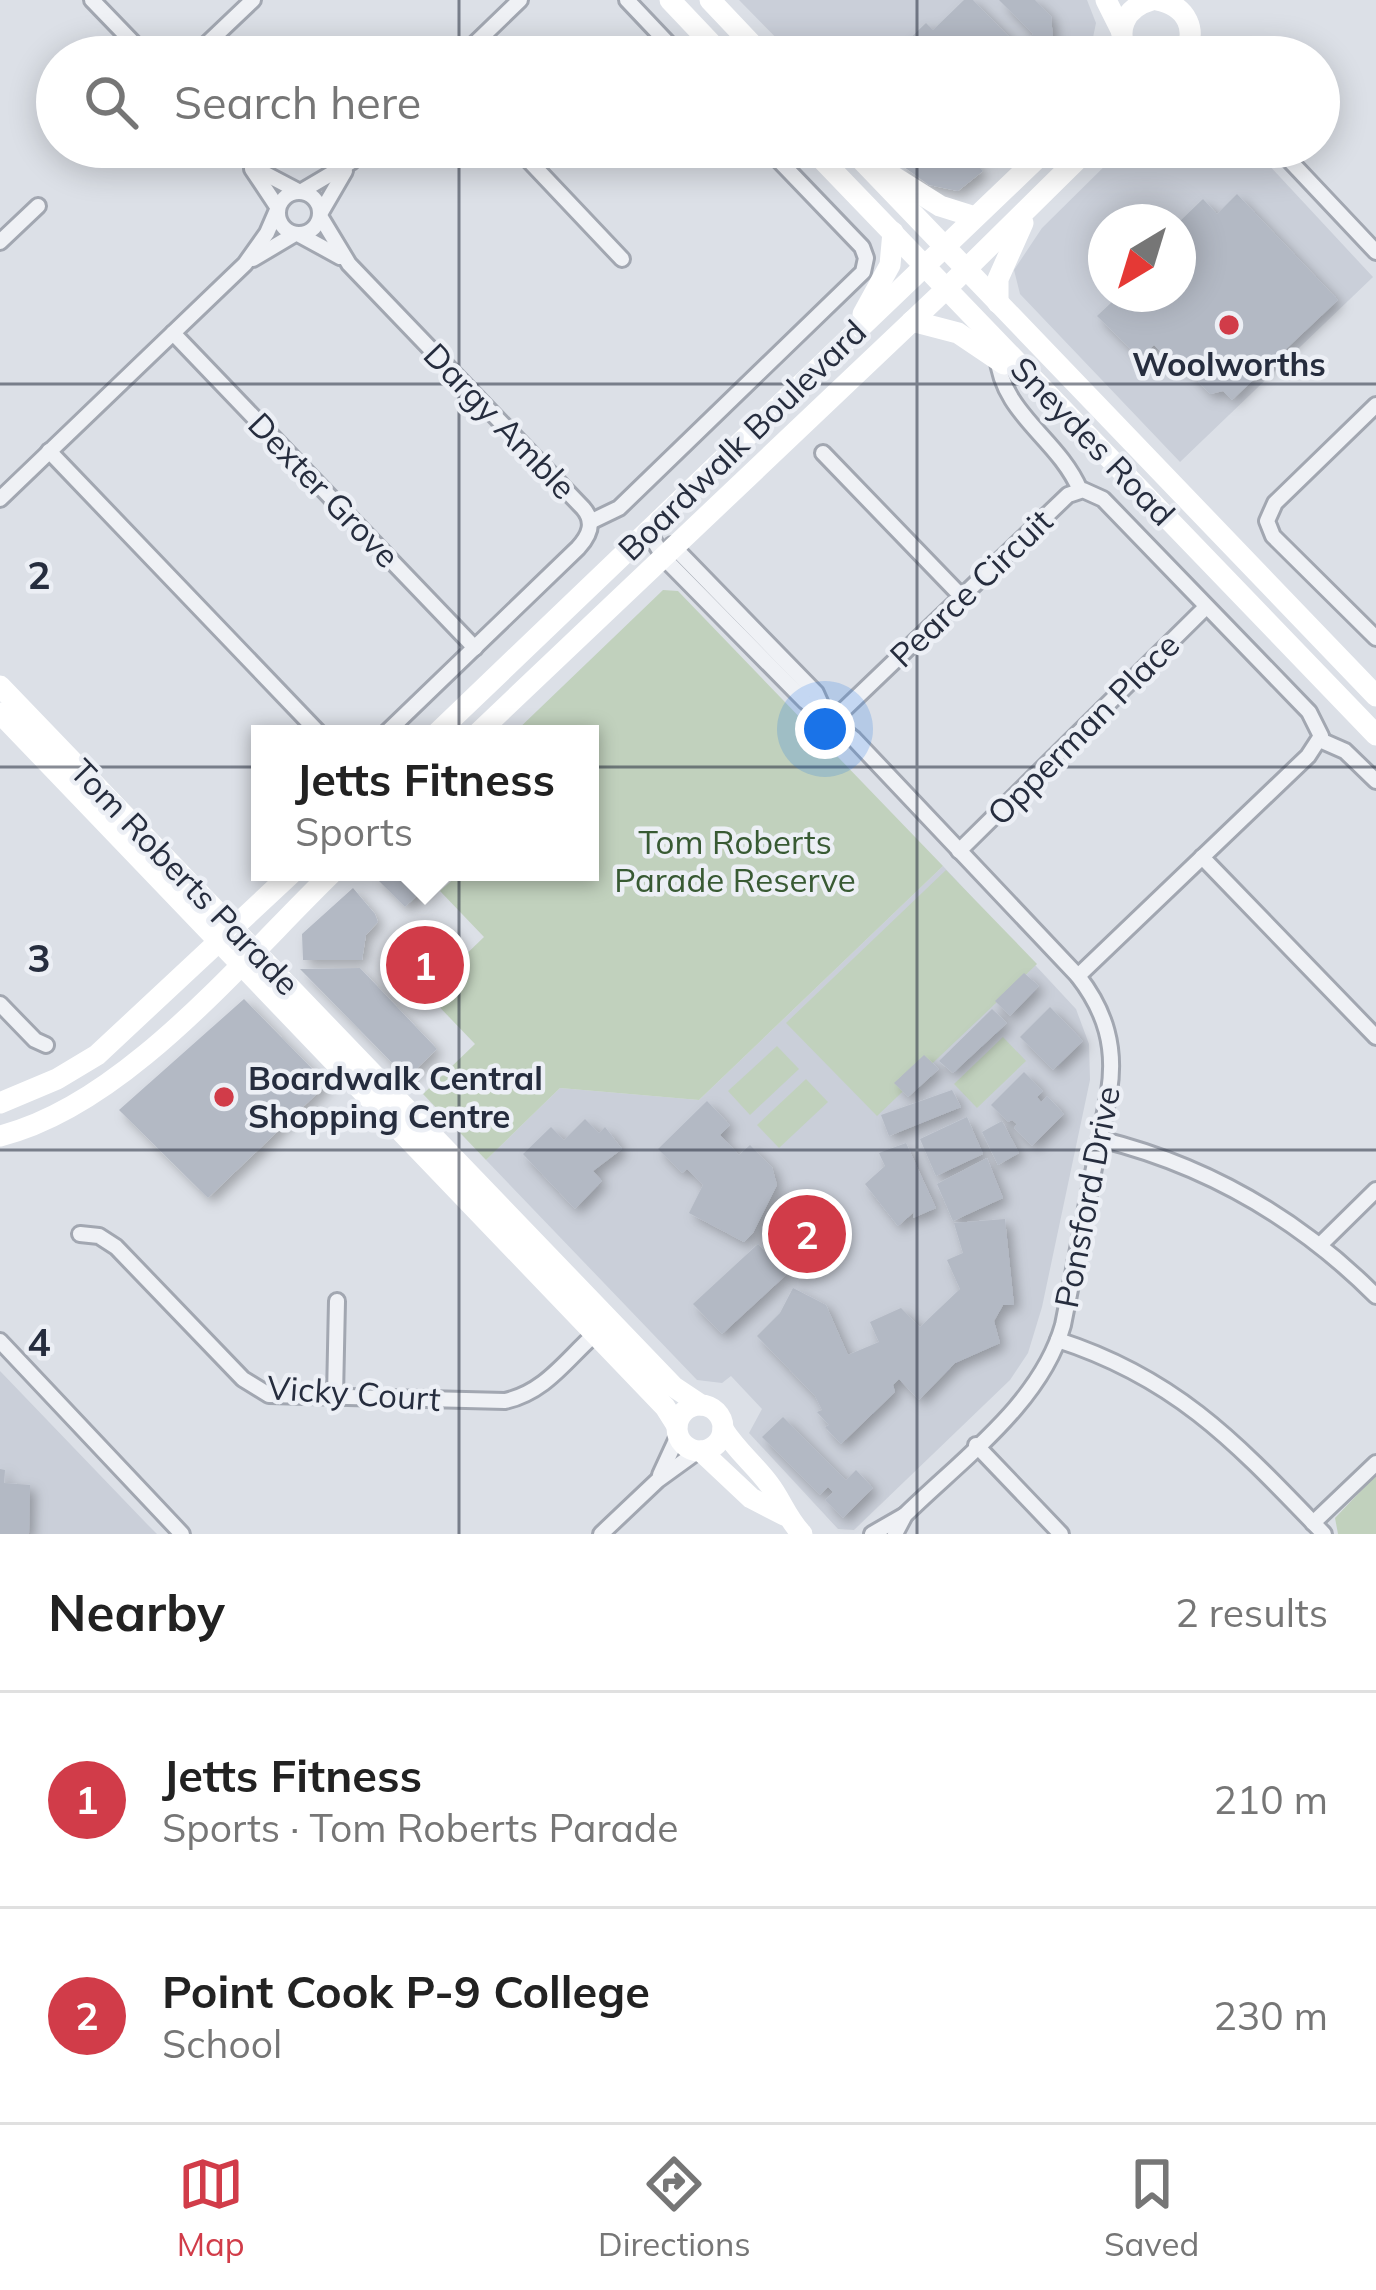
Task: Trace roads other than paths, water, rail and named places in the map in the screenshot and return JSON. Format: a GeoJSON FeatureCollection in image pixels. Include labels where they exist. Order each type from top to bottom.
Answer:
{"type":"FeatureCollection","features":[{"type":"Feature","properties":{"kind":"main road"},"geometry":{"type":"LineString","coordinates":[[670,0],[704,36]]}},
{"type":"Feature","properties":{"kind":"main road"},"geometry":{"type":"LineString","coordinates":[[710,0],[744,36]]}},
{"type":"Feature","properties":{"kind":"main road"},"geometry":{"type":"LineString","coordinates":[[1106,0],[1122,36]]}},
{"type":"Feature","properties":{"kind":"main road"},"geometry":{"type":"LineString","coordinates":[[1120,36],[1131,10],[1152,0],[1184,13],[1190,36]]}},
{"type":"Feature","properties":{"kind":"main road"},"geometry":{"type":"LineString","coordinates":[[1193,36],[1196,0]]}},
{"type":"Feature","properties":{"kind":"main road","name":"Sneydes Road"},"geometry":{"type":"LineString","coordinates":[[831,168],[926,266],[997,350],[1069,418],[1376,735]]}},
{"type":"Feature","properties":{"kind":"main road","name":"Sneydes Road"},"geometry":{"type":"LineString","coordinates":[[869,168],[1376,696]]}},
{"type":"Feature","properties":{"kind":"main road"},"geometry":{"type":"LineString","coordinates":[[881,168],[940,206],[975,217]]}},
{"type":"Feature","properties":{"kind":"main road","name":"Boardwalk Boulevard"},"geometry":{"type":"LineString","coordinates":[[445,725],[1027,168]]}},
{"type":"Feature","properties":{"kind":"main road","name":"Boardwalk Boulevard"},"geometry":{"type":"LineString","coordinates":[[486,725],[1070,168]]}},
{"type":"Feature","properties":{"kind":"main road"},"geometry":{"type":"LineString","coordinates":[[998,303],[1002,268],[1032,207]]}},
{"type":"Feature","properties":{"kind":"main road"},"geometry":{"type":"LineString","coordinates":[[849,339],[890,265],[892,232]]}},
{"type":"Feature","properties":{"kind":"main road"},"geometry":{"type":"LineString","coordinates":[[912,321],[937,325],[997,350]]}},
{"type":"Feature","properties":{"kind":"main road"},"geometry":{"type":"LineString","coordinates":[[1152,464],[1155,494],[1188,540]]}},
{"type":"Feature","properties":{"kind":"main road","name":"Tom Roberts Parade"},"geometry":{"type":"LineString","coordinates":[[0,686],[66,768],[361,1076],[394,1125],[665,1407],[678,1431]]}},
{"type":"Feature","properties":{"kind":"main road","name":"Tom Roberts Parade"},"geometry":{"type":"LineString","coordinates":[[0,712],[66,768]]}},
{"type":"Feature","properties":{"kind":"main road"},"geometry":{"type":"LineString","coordinates":[[0,1103],[97,1055],[283,881]]}},
{"type":"Feature","properties":{"kind":"main road"},"geometry":{"type":"LineString","coordinates":[[0,1136],[66,1109],[98,1090],[162,1038],[324,881]]}},
{"type":"Feature","properties":{"kind":"main road","name":"Tom Roberts Parade"},"geometry":{"type":"LineString","coordinates":[[361,1076],[398,1098],[674,1387],[701,1405]]}},
{"type":"Feature","properties":{"kind":"main road"},"geometry":{"type":"LineString","coordinates":[[394,1125],[398,1098]]}},
{"type":"Feature","properties":{"kind":"main road"},"geometry":{"type":"LineString","coordinates":[[784,1514],[751,1498],[699,1451],[686,1446],[678,1431],[682,1413],[701,1405],[714,1410],[737,1451],[771,1486],[784,1514],[802,1534]]}},
{"type":"Feature","properties":{"kind":"main road"},"geometry":{"type":"LineString","coordinates":[[699,1451],[718,1442],[723,1429]]}},
{"type":"Feature","properties":{"kind":"street"},"geometry":{"type":"LineString","coordinates":[[92,0],[127,36]]}},
{"type":"Feature","properties":{"kind":"street"},"geometry":{"type":"LineString","coordinates":[[215,36],[253,0]]}},
{"type":"Feature","properties":{"kind":"street"},"geometry":{"type":"LineString","coordinates":[[483,36],[520,0]]}},
{"type":"Feature","properties":{"kind":"street"},"geometry":{"type":"LineString","coordinates":[[627,0],[661,36]]}},
{"type":"Feature","properties":{"kind":"street"},"geometry":{"type":"LineString","coordinates":[[251,168],[278,209],[281,224],[297,234]]}},
{"type":"Feature","properties":{"kind":"street"},"geometry":{"type":"LineString","coordinates":[[257,168],[316,201],[320,215]]}},
{"type":"Feature","properties":{"kind":"street"},"geometry":{"type":"LineString","coordinates":[[0,499],[245,264],[285,196],[341,168]]}},
{"type":"Feature","properties":{"kind":"street"},"geometry":{"type":"LineString","coordinates":[[245,264],[314,228],[348,168]]}},
{"type":"Feature","properties":{"kind":"street"},"geometry":{"type":"LineString","coordinates":[[536,168],[622,259]]}},
{"type":"Feature","properties":{"kind":"street"},"geometry":{"type":"LineString","coordinates":[[590,522],[619,508],[865,268],[862,248],[786,168]]}},
{"type":"Feature","properties":{"kind":"street"},"geometry":{"type":"LineString","coordinates":[[1297,168],[1376,252]]}},
{"type":"Feature","properties":{"kind":"street"},"geometry":{"type":"LineString","coordinates":[[0,242],[38,206]]}},
{"type":"Feature","properties":{"kind":"street","name":"Dargy Amble"},"geometry":{"type":"LineString","coordinates":[[320,215],[349,264],[583,508],[590,522],[578,548],[394,725]]}},
{"type":"Feature","properties":{"kind":"street","name":"Dargy Amble"},"geometry":{"type":"LineString","coordinates":[[297,234],[349,264]]}},
{"type":"Feature","properties":{"kind":"street","name":"Dexter Grove"},"geometry":{"type":"LineString","coordinates":[[173,333],[475,648]]}},
{"type":"Feature","properties":{"kind":"street"},"geometry":{"type":"LineString","coordinates":[[997,350],[1001,385],[1009,400],[1065,459],[1081,490]]}},
{"type":"Feature","properties":{"kind":"street"},"geometry":{"type":"LineString","coordinates":[[1376,405],[1271,507],[1267,518],[1273,536],[1376,638]]}},
{"type":"Feature","properties":{"kind":"street"},"geometry":{"type":"LineString","coordinates":[[50,451],[311,725]]}},
{"type":"Feature","properties":{"kind":"street"},"geometry":{"type":"LineString","coordinates":[[823,453],[962,597]]}},
{"type":"Feature","properties":{"kind":"street","name":"Pearce Circuit"},"geometry":{"type":"LineString","coordinates":[[829,717],[1064,498],[1081,490],[1101,497],[1309,712],[1319,726],[1320,740]]}},
{"type":"Feature","properties":{"kind":"street","name":"Ponsford Drive"},"geometry":{"type":"LineString","coordinates":[[648,530],[816,693],[829,717],[1078,976],[1099,1007],[1111,1045],[1111,1077],[1100,1139],[1058,1340],[1031,1392],[905,1515],[872,1534]]}},
{"type":"Feature","properties":{"kind":"street","name":"Opperman Place"},"geometry":{"type":"LineString","coordinates":[[959,851],[1207,607]]}},
{"type":"Feature","properties":{"kind":"street"},"geometry":{"type":"LineString","coordinates":[[1078,976],[1320,740],[1345,751],[1376,781]]}},
{"type":"Feature","properties":{"kind":"street"},"geometry":{"type":"LineString","coordinates":[[1202,857],[1376,1037]]}},
{"type":"Feature","properties":{"kind":"street"},"geometry":{"type":"LineString","coordinates":[[0,1004],[46,1045]]}},
{"type":"Feature","properties":{"kind":"street"},"geometry":{"type":"LineString","coordinates":[[1100,1139],[1210,1177],[1259,1203],[1320,1245],[1376,1296]]}},
{"type":"Feature","properties":{"kind":"street"},"geometry":{"type":"LineString","coordinates":[[1320,1245],[1376,1190]]}},
{"type":"Feature","properties":{"kind":"street","name":"Vicky Court"},"geometry":{"type":"LineString","coordinates":[[80,1234],[99,1236],[116,1247],[256,1390],[269,1395],[505,1401],[529,1396],[594,1334]]}},
{"type":"Feature","properties":{"kind":"street"},"geometry":{"type":"LineString","coordinates":[[335,1396],[337,1301]]}},
{"type":"Feature","properties":{"kind":"street"},"geometry":{"type":"LineString","coordinates":[[1058,1340],[1138,1373],[1184,1400],[1261,1465],[1319,1528],[1376,1463]]}},
{"type":"Feature","properties":{"kind":"street"},"geometry":{"type":"LineString","coordinates":[[0,1341],[177,1527],[194,1534]]}},
{"type":"Feature","properties":{"kind":"street"},"geometry":{"type":"LineString","coordinates":[[658,1480],[678,1431]]}},
{"type":"Feature","properties":{"kind":"street"},"geometry":{"type":"LineString","coordinates":[[976,1445],[1061,1534]]}},
{"type":"Feature","properties":{"kind":"street"},"geometry":{"type":"LineString","coordinates":[[601,1534],[658,1480],[699,1451]]}},
{"type":"Feature","properties":{"kind":"street","name":"Ponsford Drive"},"geometry":{"type":"LineString","coordinates":[[895,1534],[905,1515]]}},
{"type":"Feature","properties":{"kind":"place","name":"Woolworths"},"geometry":{"type":"Point","coordinates":[1229,325]}},
{"type":"Feature","properties":{"kind":"place","name":"Jetts Fitness"},"geometry":{"type":"Point","coordinates":[425,965]}},
{"type":"Feature","properties":{"kind":"place","name":"Boardwalk Central Shopping Centre"},"geometry":{"type":"Point","coordinates":[224,1097]}},
{"type":"Feature","properties":{"kind":"place","name":"Point Cook P-9 College"},"geometry":{"type":"Point","coordinates":[807,1234]}},
{"type":"Feature","properties":{"kind":"park label","name":"Tom Roberts Parade Reserve"},"geometry":{"type":"Point","coordinates":[735,861]}}]}
